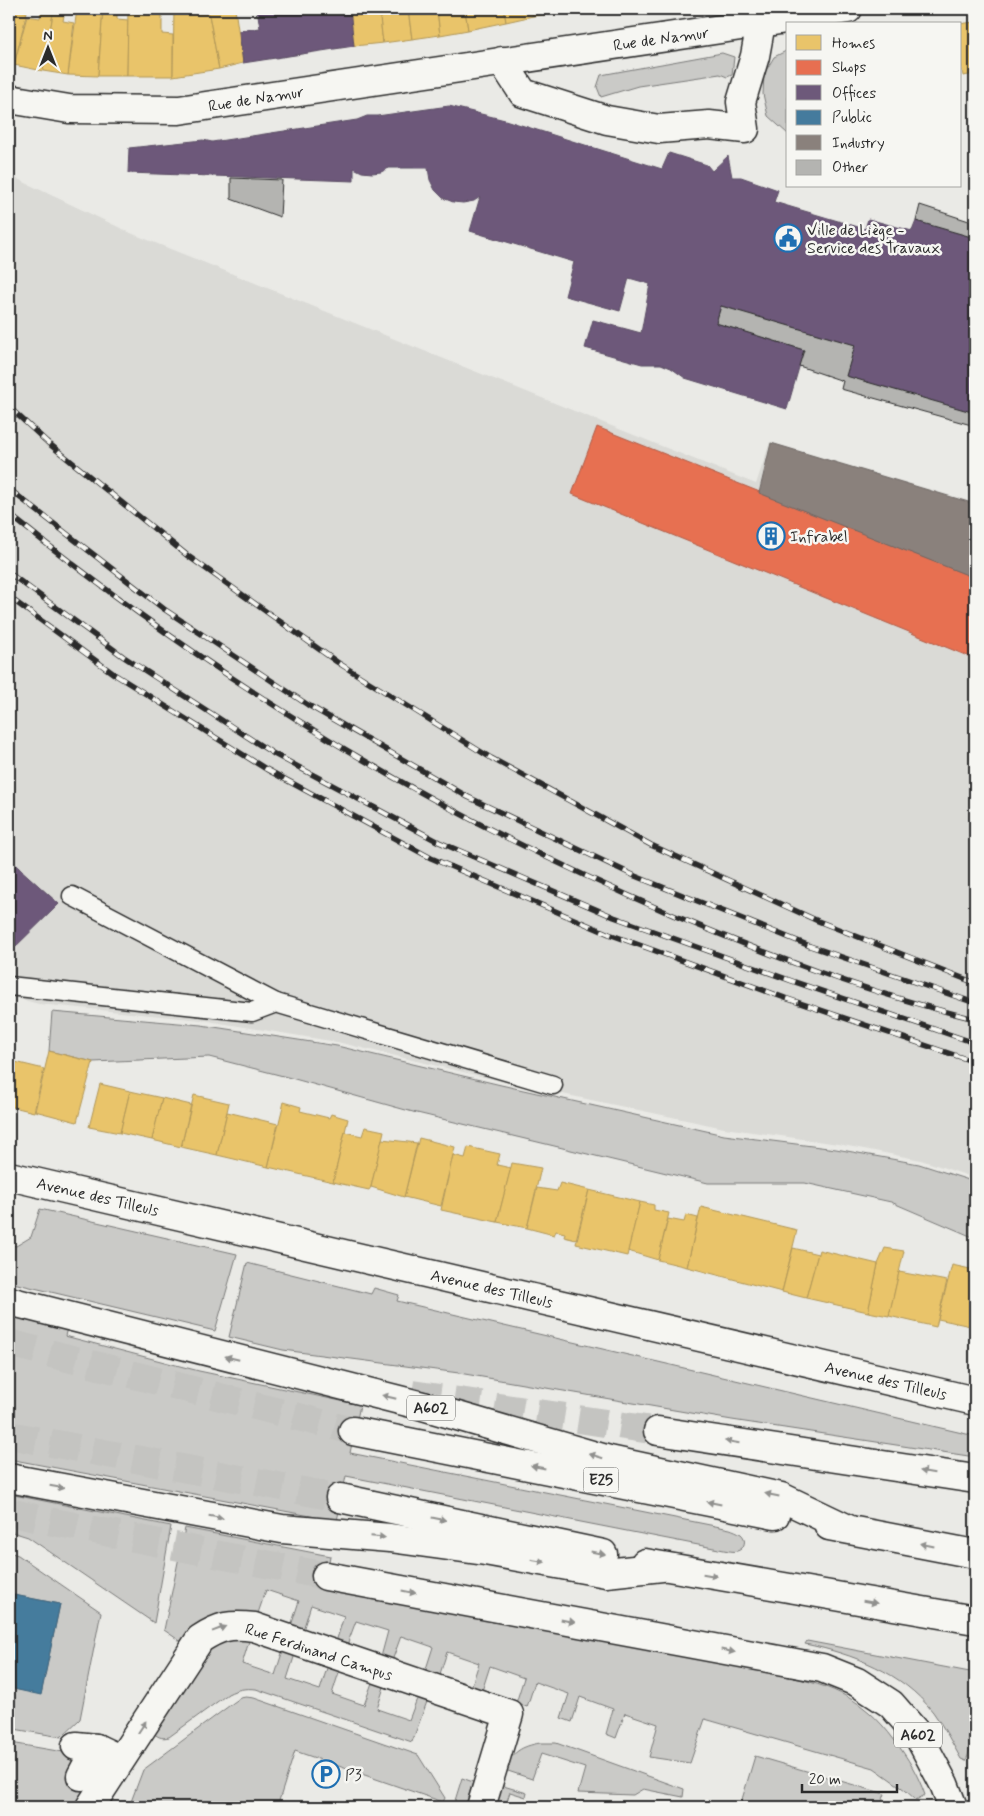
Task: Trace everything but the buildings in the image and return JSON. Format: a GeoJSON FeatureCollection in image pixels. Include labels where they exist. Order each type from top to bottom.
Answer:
{"type":"FeatureCollection","features":[{"type":"Feature","properties":{"kind":"main road","name":"Rue de Namur"},"geometry":{"type":"LineString","coordinates":[[9,99],[69,108],[179,110],[848,9]]}},
{"type":"Feature","properties":{"kind":"main road"},"geometry":{"type":"LineString","coordinates":[[502,61],[523,93],[607,120],[659,129],[709,125],[746,129],[741,102],[755,56],[761,23]]}},
{"type":"Feature","properties":{"kind":"main road","name":"Avenue des Tilleuls"},"geometry":{"type":"LineString","coordinates":[[9,1176],[975,1400]]}},
{"type":"Feature","properties":{"kind":"main road","name":"A602"},"geometry":{"type":"LineString","coordinates":[[9,1300],[423,1406],[609,1460],[781,1497],[848,1529]]}},
{"type":"Feature","properties":{"kind":"main road","name":"E25"},"geometry":{"type":"LineString","coordinates":[[354,1431],[975,1554]]}},
{"type":"Feature","properties":{"kind":"main road"},"geometry":{"type":"LineString","coordinates":[[658,1431],[975,1479]]}},
{"type":"Feature","properties":{"kind":"main road"},"geometry":{"type":"LineString","coordinates":[[9,1478],[282,1529],[390,1538],[485,1551],[606,1573],[662,1567]]}},
{"type":"Feature","properties":{"kind":"main road"},"geometry":{"type":"LineString","coordinates":[[340,1498],[662,1567],[975,1620]]}},
{"type":"Feature","properties":{"kind":"main road","name":"A602"},"geometry":{"type":"LineString","coordinates":[[326,1576],[822,1668],[857,1682],[891,1704],[918,1735],[944,1784],[953,1807]]}},
{"type":"Feature","properties":{"kind":"main road","name":"Rue Ferdinand Campus"},"geometry":{"type":"LineString","coordinates":[[90,1807],[200,1640],[224,1626],[237,1625],[254,1627],[509,1714],[482,1807]]}},
{"type":"Feature","properties":{"kind":"main road"},"geometry":{"type":"LineString","coordinates":[[81,1776],[95,1750]]}},
{"type":"Feature","properties":{"kind":"lane"},"geometry":{"type":"LineString","coordinates":[[72,896],[276,1003],[553,1085]]}},
{"type":"Feature","properties":{"kind":"lane"},"geometry":{"type":"LineString","coordinates":[[9,986],[252,1012],[276,1003]]}},
{"type":"Feature","properties":{"kind":"shaded area"},"geometry":{"type":"Polygon","coordinates":[[[786,51],[786,132],[768,116],[763,94],[764,74],[774,57],[786,51]]]}},
{"type":"Feature","properties":{"kind":"shaded area"},"geometry":{"type":"Polygon","coordinates":[[[722,53],[734,57],[732,75],[727,77],[720,74],[638,86],[601,97],[597,87],[601,75],[722,53]]]}},
{"type":"Feature","properties":{"kind":"shaded area"},"geometry":{"type":"Polygon","coordinates":[[[9,175],[133,234],[756,484],[770,442],[975,503],[975,1178],[921,1160],[838,1144],[724,1128],[501,1081],[337,1042],[202,1020],[39,1004],[9,996],[9,175]]]}},
{"type":"Feature","properties":{"kind":"shaded area"},"geometry":{"type":"Polygon","coordinates":[[[52,1012],[201,1025],[337,1046],[724,1135],[836,1149],[919,1164],[975,1182],[975,1238],[891,1202],[805,1183],[708,1183],[413,1112],[209,1057],[93,1062],[49,1051],[52,1012]]]}},
{"type":"Feature","properties":{"kind":"shaded area"},"geometry":{"type":"Polygon","coordinates":[[[40,1209],[237,1254],[215,1331],[9,1282],[9,1244],[16,1246],[31,1237],[40,1209]]]}},
{"type":"Feature","properties":{"kind":"shaded area"},"geometry":{"type":"Polygon","coordinates":[[[247,1263],[371,1294],[374,1288],[399,1295],[397,1301],[975,1436],[975,1457],[732,1420],[459,1373],[283,1350],[229,1337],[247,1263]]]}},
{"type":"Feature","properties":{"kind":"shaded area"},"geometry":{"type":"Polygon","coordinates":[[[9,1315],[67,1328],[65,1336],[199,1371],[360,1405],[350,1453],[730,1529],[743,1536],[744,1544],[740,1550],[729,1551],[346,1476],[337,1521],[9,1459],[9,1315]]]}},
{"type":"Feature","properties":{"kind":"shaded area"},"geometry":{"type":"Polygon","coordinates":[[[9,1494],[171,1526],[154,1623],[28,1537],[9,1531],[9,1494]]]}},
{"type":"Feature","properties":{"kind":"shaded area"},"geometry":{"type":"Polygon","coordinates":[[[185,1528],[330,1556],[324,1588],[771,1673],[825,1687],[855,1702],[882,1725],[908,1760],[925,1795],[916,1800],[874,1768],[705,1719],[690,1763],[649,1757],[658,1724],[625,1713],[616,1738],[606,1734],[613,1709],[580,1697],[572,1722],[561,1718],[569,1694],[535,1682],[527,1707],[516,1703],[524,1678],[490,1666],[482,1691],[471,1688],[479,1663],[447,1652],[439,1677],[425,1672],[433,1647],[401,1636],[392,1661],[381,1657],[388,1631],[356,1621],[347,1645],[336,1642],[344,1616],[311,1605],[303,1630],[291,1626],[299,1601],[266,1590],[256,1619],[186,1645],[164,1630],[185,1528]]]}},
{"type":"Feature","properties":{"kind":"shaded area"},"geometry":{"type":"Polygon","coordinates":[[[9,1552],[18,1555],[101,1612],[80,1719],[61,1737],[14,1729],[11,1743],[75,1754],[72,1770],[94,1786],[80,1807],[9,1807],[9,1688],[41,1694],[60,1604],[9,1594],[9,1552]]]}},
{"type":"Feature","properties":{"kind":"shaded area"},"geometry":{"type":"Polygon","coordinates":[[[250,1638],[242,1664],[275,1675],[283,1650],[295,1654],[287,1679],[320,1690],[328,1665],[340,1669],[332,1694],[364,1705],[373,1680],[385,1684],[377,1709],[409,1720],[418,1696],[428,1699],[412,1742],[256,1689],[238,1690],[228,1694],[169,1737],[160,1737],[152,1732],[214,1640],[250,1638]]]}},
{"type":"Feature","properties":{"kind":"shaded area"},"geometry":{"type":"Polygon","coordinates":[[[807,1641],[975,1673],[975,1735],[966,1761],[961,1759],[933,1712],[907,1686],[892,1676],[858,1659],[805,1644],[807,1641]]]}},
{"type":"Feature","properties":{"kind":"shaded area"},"geometry":{"type":"Polygon","coordinates":[[[240,1698],[254,1698],[418,1755],[445,1798],[443,1802],[295,1751],[277,1807],[129,1807],[143,1770],[240,1698]]]}},
{"type":"Feature","properties":{"kind":"shaded area"},"geometry":{"type":"Polygon","coordinates":[[[540,1743],[556,1743],[684,1789],[683,1797],[643,1789],[633,1795],[578,1793],[585,1768],[541,1754],[532,1779],[505,1770],[514,1754],[523,1748],[540,1743]]]}},
{"type":"Feature","properties":{"kind":"shaded area"},"geometry":{"type":"Polygon","coordinates":[[[755,1756],[885,1794],[880,1807],[740,1806],[755,1756]]]}},
{"type":"Feature","properties":{"kind":"shaded area"},"geometry":{"type":"Polygon","coordinates":[[[462,1778],[473,1782],[465,1807],[453,1807],[462,1778]]]}},
{"type":"Feature","properties":{"kind":"shaded area"},"geometry":{"type":"Polygon","coordinates":[[[500,1785],[527,1793],[526,1797],[510,1792],[505,1807],[493,1807],[500,1785]]]}},
{"type":"Feature","properties":{"kind":"tunnel"},"geometry":{"type":"LineString","coordinates":[[9,1343],[353,1431]]}},
{"type":"Feature","properties":{"kind":"tunnel"},"geometry":{"type":"LineString","coordinates":[[412,1394],[658,1431]]}},
{"type":"Feature","properties":{"kind":"tunnel"},"geometry":{"type":"LineString","coordinates":[[9,1435],[340,1498]]}},
{"type":"Feature","properties":{"kind":"tunnel"},"geometry":{"type":"LineString","coordinates":[[9,1512],[326,1576]]}},
{"type":"Feature","properties":{"kind":"railway"},"geometry":{"type":"LineString","coordinates":[[9,407],[47,442],[188,556],[337,662],[491,758],[651,845],[818,921],[975,983]]}},
{"type":"Feature","properties":{"kind":"railway"},"geometry":{"type":"LineString","coordinates":[[9,489],[164,609],[308,705],[468,797],[635,876],[810,946],[975,1003]]}},
{"type":"Feature","properties":{"kind":"railway"},"geometry":{"type":"LineString","coordinates":[[9,514],[114,595],[222,671],[341,747],[434,800],[624,894],[747,945],[860,986],[975,1019]]}},
{"type":"Feature","properties":{"kind":"railway"},"geometry":{"type":"LineString","coordinates":[[9,573],[124,657],[274,754],[439,842],[614,917],[792,981],[975,1043]]}},
{"type":"Feature","properties":{"kind":"railway"},"geometry":{"type":"LineString","coordinates":[[9,597],[114,674],[266,769],[431,858],[609,934],[785,998],[975,1062]]}},
{"type":"Feature","properties":{"kind":"place","name":"Ville de Liège - Service des Travaux"},"geometry":{"type":"Point","coordinates":[788,238]}},
{"type":"Feature","properties":{"kind":"place","name":"Infrabel"},"geometry":{"type":"Point","coordinates":[771,536]}},
{"type":"Feature","properties":{"kind":"place","name":"P3"},"geometry":{"type":"Point","coordinates":[326,1774]}}]}
